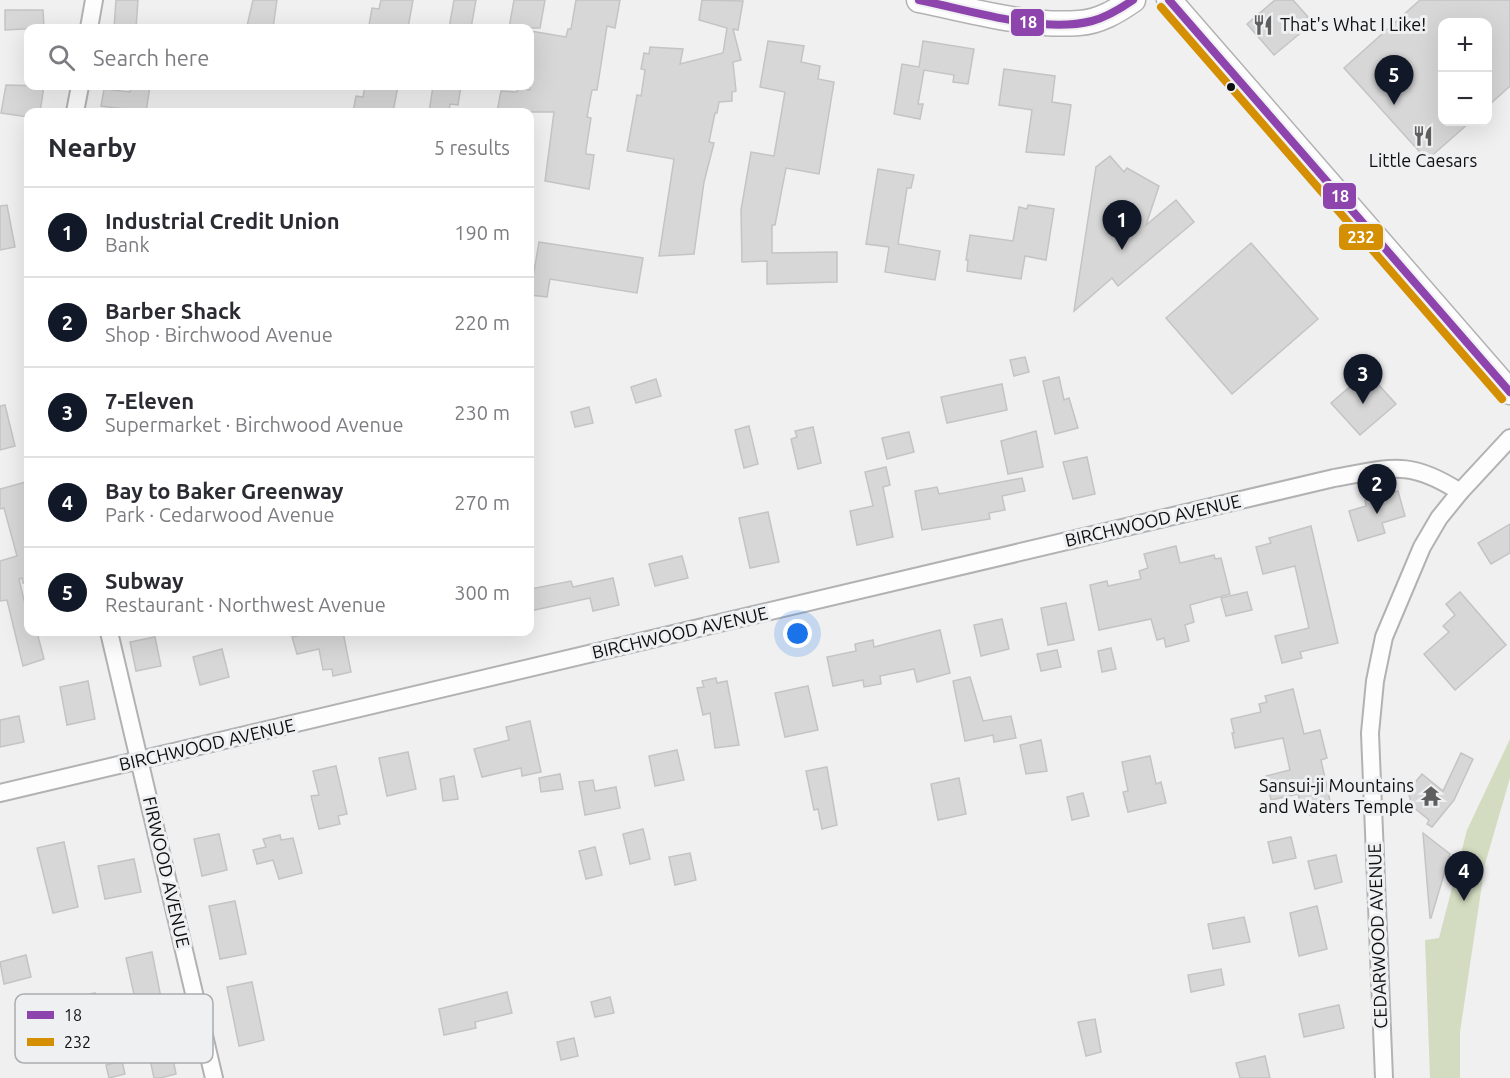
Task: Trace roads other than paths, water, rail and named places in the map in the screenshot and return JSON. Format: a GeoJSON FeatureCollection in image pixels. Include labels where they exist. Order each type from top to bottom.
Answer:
{"type":"FeatureCollection","features":[{"type":"Feature","properties":{"kind":"main road"},"geometry":{"type":"LineString","coordinates":[[919,0],[989,14],[1078,24],[1117,11],[1133,0]]}},
{"type":"Feature","properties":{"kind":"main road"},"geometry":{"type":"LineString","coordinates":[[1169,0],[1510,392]]}},
{"type":"Feature","properties":{"kind":"street"},"geometry":{"type":"LineString","coordinates":[[90,24],[94,0]]}},
{"type":"Feature","properties":{"kind":"street"},"geometry":{"type":"LineString","coordinates":[[76,108],[79,90]]}},
{"type":"Feature","properties":{"kind":"street"},"geometry":{"type":"LineString","coordinates":[[1460,492],[1510,438]]}},
{"type":"Feature","properties":{"kind":"street","name":"BIRCHWOOD AVENUE"},"geometry":{"type":"LineString","coordinates":[[0,794],[1334,478],[1391,468],[1412,469],[1434,475],[1460,492]]}},
{"type":"Feature","properties":{"kind":"street","name":"CEDARWOOD AVENUE"},"geometry":{"type":"LineString","coordinates":[[1384,1078],[1370,733],[1375,681],[1384,637],[1422,547],[1439,518],[1460,492]]}},
{"type":"Feature","properties":{"kind":"street","name":"FIRWOOD AVENUE"},"geometry":{"type":"LineString","coordinates":[[109,636],[194,994]]}},
{"type":"Feature","properties":{"kind":"street","name":"FIRWOOD AVENUE"},"geometry":{"type":"LineString","coordinates":[[210,1063],[214,1078]]}},
{"type":"Feature","properties":{"kind":"place","name":"That's What I Like!"},"geometry":{"type":"Point","coordinates":[1263,25]}},
{"type":"Feature","properties":{"kind":"place","name":"Subway"},"geometry":{"type":"Point","coordinates":[1394,105]}},
{"type":"Feature","properties":{"kind":"place","name":"Little Caesars"},"geometry":{"type":"Point","coordinates":[1423,136]}},
{"type":"Feature","properties":{"kind":"place","name":"Industrial Credit Union"},"geometry":{"type":"Point","coordinates":[1122,250]}},
{"type":"Feature","properties":{"kind":"place","name":"7-Eleven"},"geometry":{"type":"Point","coordinates":[1363,404]}},
{"type":"Feature","properties":{"kind":"place","name":"Barber Shack"},"geometry":{"type":"Point","coordinates":[1377,514]}},
{"type":"Feature","properties":{"kind":"place","name":"Sansui-ji Mountains and Waters Temple"},"geometry":{"type":"Point","coordinates":[1431,796]}},
{"type":"Feature","properties":{"kind":"place","name":"Bay to Baker Greenway"},"geometry":{"type":"Point","coordinates":[1464,901]}}]}
